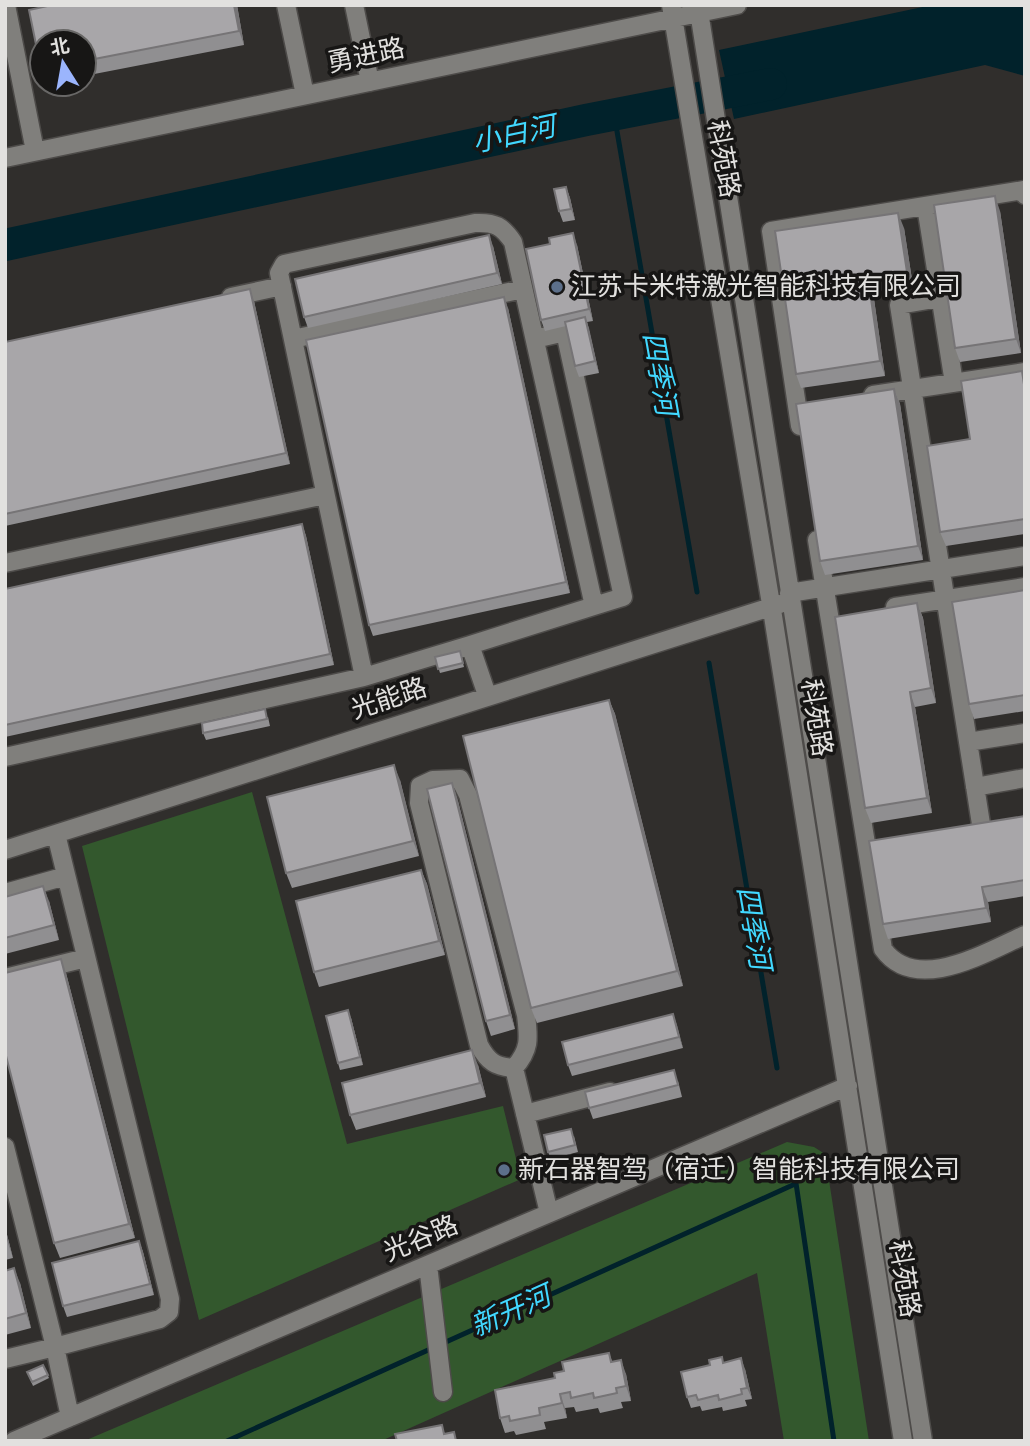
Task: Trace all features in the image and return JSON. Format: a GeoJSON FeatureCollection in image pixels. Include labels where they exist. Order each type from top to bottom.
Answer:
{"type":"FeatureCollection","features":[{"type":"Feature","properties":{"kind":"street"},"geometry":{"type":"LineString","coordinates":[[6,5],[36,151]]}},
{"type":"Feature","properties":{"kind":"street"},"geometry":{"type":"LineString","coordinates":[[286,5],[305,95]]}},
{"type":"Feature","properties":{"kind":"street"},"geometry":{"type":"LineString","coordinates":[[354,5],[370,82]]}},
{"type":"Feature","properties":{"kind":"street","name":"勇进路"},"geometry":{"type":"LineString","coordinates":[[5,158],[370,82],[672,12],[737,5]]}},
{"type":"Feature","properties":{"kind":"street","name":"科苑路"},"geometry":{"type":"LineString","coordinates":[[698,9],[923,1441]]}},
{"type":"Feature","properties":{"kind":"street","name":"科苑路"},"geometry":{"type":"LineString","coordinates":[[672,12],[771,606],[903,1441]]}},
{"type":"Feature","properties":{"kind":"street"},"geometry":{"type":"LineString","coordinates":[[803,446],[804,406],[771,231],[1025,191]]}},
{"type":"Feature","properties":{"kind":"street"},"geometry":{"type":"LineString","coordinates":[[926,206],[954,383]]}},
{"type":"Feature","properties":{"kind":"street"},"geometry":{"type":"LineString","coordinates":[[363,677],[279,273],[284,264],[492,222],[503,229],[513,242],[594,606]]}},
{"type":"Feature","properties":{"kind":"street"},"geometry":{"type":"LineString","coordinates":[[216,300],[282,286]]}},
{"type":"Feature","properties":{"kind":"street"},"geometry":{"type":"LineString","coordinates":[[293,339],[523,289]]}},
{"type":"Feature","properties":{"kind":"street"},"geometry":{"type":"LineString","coordinates":[[940,298],[899,304],[975,787],[974,825],[1003,820]]}},
{"type":"Feature","properties":{"kind":"street"},"geometry":{"type":"LineString","coordinates":[[5,757],[363,677],[623,597],[565,332],[535,339]]}},
{"type":"Feature","properties":{"kind":"street"},"geometry":{"type":"LineString","coordinates":[[861,397],[1025,372]]}},
{"type":"Feature","properties":{"kind":"street"},"geometry":{"type":"LineString","coordinates":[[5,563],[326,495]]}},
{"type":"Feature","properties":{"kind":"street"},"geometry":{"type":"LineString","coordinates":[[815,523],[824,588],[836,617],[864,843],[880,940],[889,957],[898,964],[933,969],[951,965],[1025,935]]}},
{"type":"Feature","properties":{"kind":"street","name":"光能路"},"geometry":{"type":"LineString","coordinates":[[5,850],[771,606],[789,597],[824,588],[1025,556]]}},
{"type":"Feature","properties":{"kind":"street"},"geometry":{"type":"LineString","coordinates":[[881,610],[1025,586]]}},
{"type":"Feature","properties":{"kind":"street"},"geometry":{"type":"LineString","coordinates":[[470,645],[487,695]]}},
{"type":"Feature","properties":{"kind":"street"},"geometry":{"type":"LineString","coordinates":[[968,743],[1025,733]]}},
{"type":"Feature","properties":{"kind":"street"},"geometry":{"type":"LineString","coordinates":[[460,779],[468,795],[526,1015],[530,1040],[526,1055],[514,1068],[496,1067],[479,1045],[419,803],[420,786],[433,780],[460,779]]}},
{"type":"Feature","properties":{"kind":"street"},"geometry":{"type":"LineString","coordinates":[[975,787],[1025,779]]}},
{"type":"Feature","properties":{"kind":"street"},"geometry":{"type":"LineString","coordinates":[[5,1359],[160,1319],[169,1312],[170,1299],[56,834]]}},
{"type":"Feature","properties":{"kind":"street"},"geometry":{"type":"LineString","coordinates":[[864,843],[890,839]]}},
{"type":"Feature","properties":{"kind":"street"},"geometry":{"type":"LineString","coordinates":[[5,893],[66,876]]}},
{"type":"Feature","properties":{"kind":"street"},"geometry":{"type":"LineString","coordinates":[[5,978],[86,958]]}},
{"type":"Feature","properties":{"kind":"street"},"geometry":{"type":"LineString","coordinates":[[514,1068],[549,1213]]}},
{"type":"Feature","properties":{"kind":"street","name":"光谷路"},"geometry":{"type":"LineString","coordinates":[[14,1441],[848,1086]]}},
{"type":"Feature","properties":{"kind":"street"},"geometry":{"type":"LineString","coordinates":[[525,1114],[628,1087]]}},
{"type":"Feature","properties":{"kind":"street"},"geometry":{"type":"LineString","coordinates":[[5,1147],[70,1417]]}},
{"type":"Feature","properties":{"kind":"street"},"geometry":{"type":"LineString","coordinates":[[428,1265],[443,1392]]}},
{"type":"Feature","properties":{"kind":"green space"},"geometry":{"type":"Polygon","coordinates":[[[252,792],[347,1144],[503,1106],[521,1179],[199,1320],[82,846],[252,792]]]}},
{"type":"Feature","properties":{"kind":"green space"},"geometry":{"type":"Polygon","coordinates":[[[787,1142],[814,1147],[825,1154],[869,1441],[784,1441],[757,1273],[381,1441],[84,1441],[787,1142]]]}},
{"type":"Feature","properties":{"kind":"water"},"geometry":{"type":"Polygon","coordinates":[[[932,5],[1025,5],[1025,76],[985,65],[734,119],[719,50],[932,5]]]}},
{"type":"Feature","properties":{"kind":"building"},"geometry":{"type":"Polygon","coordinates":[[[52,5],[234,5],[239,31],[98,58],[98,28],[33,28],[29,10],[52,5]]]}},
{"type":"Feature","properties":{"kind":"building"},"geometry":{"type":"Polygon","coordinates":[[[566,187],[571,209],[559,211],[554,189],[566,187]]]}},
{"type":"Feature","properties":{"kind":"building"},"geometry":{"type":"Polygon","coordinates":[[[995,196],[1016,339],[955,348],[934,205],[995,196]]]}},
{"type":"Feature","properties":{"kind":"building"},"geometry":{"type":"Polygon","coordinates":[[[898,213],[907,272],[868,278],[880,361],[796,374],[775,231],[898,213]]]}},
{"type":"Feature","properties":{"kind":"building"},"geometry":{"type":"Polygon","coordinates":[[[573,233],[589,309],[541,320],[526,249],[550,244],[549,238],[573,233]]]}},
{"type":"Feature","properties":{"kind":"building"},"geometry":{"type":"Polygon","coordinates":[[[489,235],[497,273],[304,317],[295,279],[489,235]]]}},
{"type":"Feature","properties":{"kind":"building"},"geometry":{"type":"Polygon","coordinates":[[[250,289],[286,453],[5,514],[5,342],[250,289]]]}},
{"type":"Feature","properties":{"kind":"building"},"geometry":{"type":"Polygon","coordinates":[[[504,297],[566,582],[369,625],[306,340],[504,297]]]}},
{"type":"Feature","properties":{"kind":"building"},"geometry":{"type":"Polygon","coordinates":[[[585,317],[595,361],[575,366],[565,322],[585,317]]]}},
{"type":"Feature","properties":{"kind":"building"},"geometry":{"type":"Polygon","coordinates":[[[1022,371],[1025,391],[1025,519],[940,532],[927,446],[970,439],[961,381],[1022,371]]]}},
{"type":"Feature","properties":{"kind":"building"},"geometry":{"type":"Polygon","coordinates":[[[894,389],[918,546],[820,561],[796,404],[894,389]]]}},
{"type":"Feature","properties":{"kind":"building"},"geometry":{"type":"Polygon","coordinates":[[[302,524],[330,654],[5,725],[5,589],[302,524]]]}},
{"type":"Feature","properties":{"kind":"building"},"geometry":{"type":"Polygon","coordinates":[[[1025,590],[1025,695],[969,704],[952,602],[1025,590]]]}},
{"type":"Feature","properties":{"kind":"building"},"geometry":{"type":"Polygon","coordinates":[[[917,603],[931,688],[910,692],[927,798],[865,808],[835,617],[917,603]]]}},
{"type":"Feature","properties":{"kind":"building"},"geometry":{"type":"Polygon","coordinates":[[[460,651],[463,663],[438,669],[435,657],[460,651]]]}},
{"type":"Feature","properties":{"kind":"building"},"geometry":{"type":"Polygon","coordinates":[[[609,700],[677,971],[531,1008],[463,736],[609,700]]]}},
{"type":"Feature","properties":{"kind":"building"},"geometry":{"type":"Polygon","coordinates":[[[265,709],[267,719],[203,733],[202,723],[265,709]]]}},
{"type":"Feature","properties":{"kind":"building"},"geometry":{"type":"Polygon","coordinates":[[[394,765],[413,841],[286,873],[267,797],[394,765]]]}},
{"type":"Feature","properties":{"kind":"building"},"geometry":{"type":"Polygon","coordinates":[[[452,783],[510,1015],[486,1021],[427,789],[452,783]]]}},
{"type":"Feature","properties":{"kind":"building"},"geometry":{"type":"Polygon","coordinates":[[[1025,816],[1025,880],[982,887],[986,908],[883,924],[869,841],[1025,816]]]}},
{"type":"Feature","properties":{"kind":"building"},"geometry":{"type":"Polygon","coordinates":[[[421,870],[439,941],[314,972],[296,901],[421,870]]]}},
{"type":"Feature","properties":{"kind":"building"},"geometry":{"type":"Polygon","coordinates":[[[43,886],[54,925],[5,938],[5,897],[43,886]]]}},
{"type":"Feature","properties":{"kind":"building"},"geometry":{"type":"Polygon","coordinates":[[[61,959],[129,1224],[54,1243],[5,1052],[5,973],[61,959]]]}},
{"type":"Feature","properties":{"kind":"building"},"geometry":{"type":"Polygon","coordinates":[[[348,1010],[360,1057],[338,1063],[326,1016],[348,1010]]]}},
{"type":"Feature","properties":{"kind":"building"},"geometry":{"type":"Polygon","coordinates":[[[673,1014],[679,1037],[568,1065],[562,1042],[673,1014]]]}},
{"type":"Feature","properties":{"kind":"building"},"geometry":{"type":"Polygon","coordinates":[[[472,1050],[480,1083],[350,1115],[342,1083],[472,1050]]]}},
{"type":"Feature","properties":{"kind":"building"},"geometry":{"type":"Polygon","coordinates":[[[674,1070],[678,1085],[589,1108],[585,1092],[674,1070]]]}},
{"type":"Feature","properties":{"kind":"building"},"geometry":{"type":"Polygon","coordinates":[[[571,1129],[575,1145],[548,1152],[544,1135],[571,1129]]]}},
{"type":"Feature","properties":{"kind":"building"},"geometry":{"type":"Polygon","coordinates":[[[139,1241],[150,1284],[63,1306],[52,1263],[139,1241]]]}},
{"type":"Feature","properties":{"kind":"building"},"geometry":{"type":"Polygon","coordinates":[[[14,1268],[26,1313],[5,1319],[5,1271],[14,1268]]]}},
{"type":"Feature","properties":{"kind":"building"},"geometry":{"type":"Polygon","coordinates":[[[609,1353],[611,1362],[621,1360],[626,1386],[616,1388],[617,1393],[594,1398],[593,1393],[571,1398],[570,1392],[560,1394],[562,1403],[539,1408],[540,1415],[510,1421],[509,1416],[500,1418],[495,1390],[555,1378],[554,1373],[564,1371],[562,1362],[609,1353]]]}},
{"type":"Feature","properties":{"kind":"building"},"geometry":{"type":"Polygon","coordinates":[[[722,1357],[723,1363],[741,1358],[747,1388],[741,1389],[742,1394],[719,1400],[718,1395],[698,1400],[696,1395],[687,1397],[681,1372],[710,1365],[709,1360],[722,1357]]]}},
{"type":"Feature","properties":{"kind":"building"},"geometry":{"type":"Polygon","coordinates":[[[43,1365],[48,1375],[32,1382],[27,1372],[43,1365]]]}},
{"type":"Feature","properties":{"kind":"building"},"geometry":{"type":"Polygon","coordinates":[[[442,1425],[444,1434],[454,1432],[456,1441],[397,1441],[395,1434],[442,1425]]]}},
{"type":"Feature","properties":{"kind":"waterway","name":"小白河"},"geometry":{"type":"LineString","coordinates":[[5,245],[586,120],[771,84]]}},
{"type":"Feature","properties":{"kind":"waterway","name":"四季河"},"geometry":{"type":"LineString","coordinates":[[614,114],[697,592]]}},
{"type":"Feature","properties":{"kind":"waterway","name":"四季河"},"geometry":{"type":"LineString","coordinates":[[709,663],[777,1068]]}},
{"type":"Feature","properties":{"kind":"waterway","name":"四季河"},"geometry":{"type":"LineString","coordinates":[[792,1156],[834,1441]]}},
{"type":"Feature","properties":{"kind":"waterway","name":"新开河"},"geometry":{"type":"LineString","coordinates":[[227,1441],[795,1184]]}},
{"type":"Feature","properties":{"kind":"place","name":"江苏卡米特激光智能科技有限公司"},"geometry":{"type":"Point","coordinates":[557,287]}},
{"type":"Feature","properties":{"kind":"place","name":"新石器智驾（宿迁）智能科技有限公司"},"geometry":{"type":"Point","coordinates":[504,1170]}}]}
